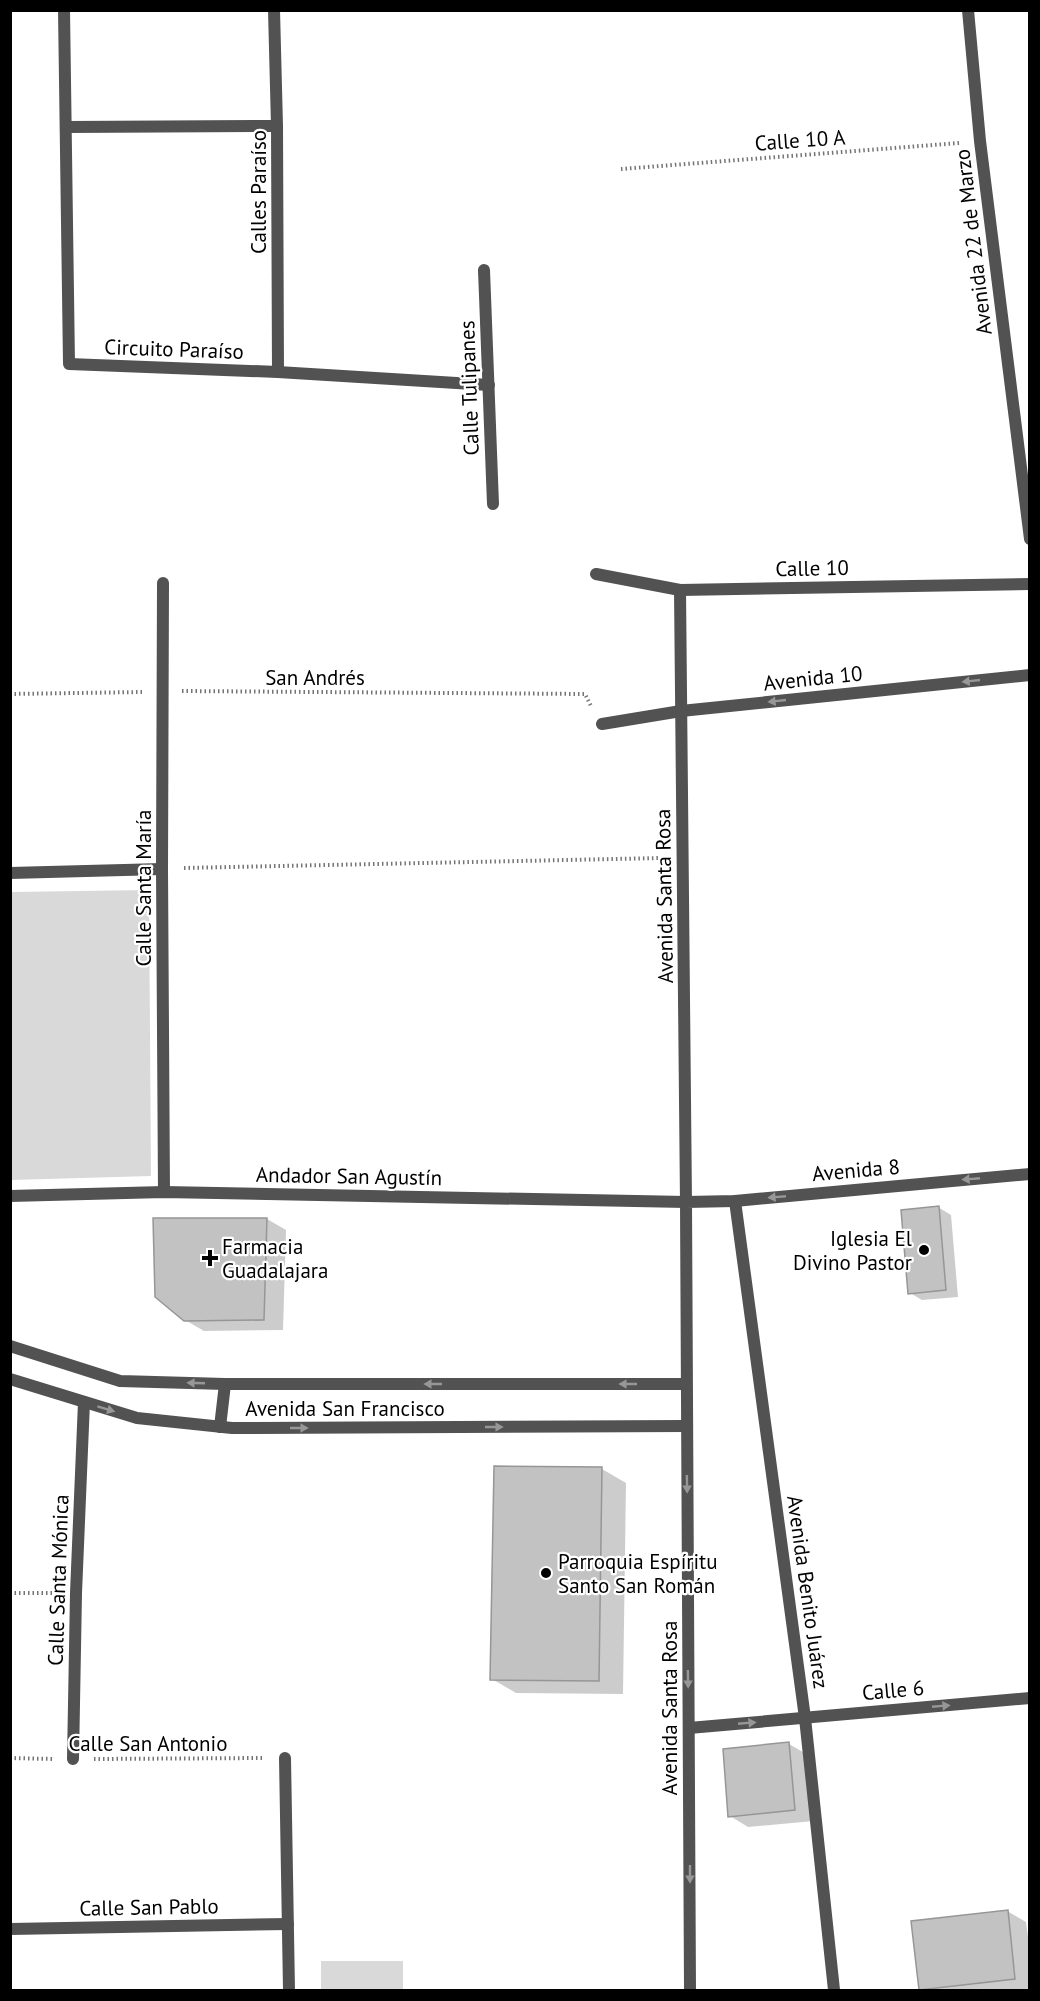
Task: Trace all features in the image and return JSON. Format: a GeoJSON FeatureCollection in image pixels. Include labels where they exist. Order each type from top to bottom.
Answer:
{"type":"FeatureCollection","features":[{"type":"Feature","properties":{"kind":"street"},"geometry":{"type":"LineString","coordinates":[[64,10],[66,127],[277,126]]}},
{"type":"Feature","properties":{"kind":"street","name":"Calles Paraíso"},"geometry":{"type":"LineString","coordinates":[[274,10],[278,372]]}},
{"type":"Feature","properties":{"kind":"street","name":"Avenida 22 de Marzo"},"geometry":{"type":"LineString","coordinates":[[968,10],[980,141],[1029,539]]}},
{"type":"Feature","properties":{"kind":"street","name":"Circuito Paraíso"},"geometry":{"type":"LineString","coordinates":[[66,127],[69,364],[278,372],[489,385]]}},
{"type":"Feature","properties":{"kind":"street","name":"Calle Tulipanes"},"geometry":{"type":"LineString","coordinates":[[484,270],[493,504]]}},
{"type":"Feature","properties":{"kind":"street","name":"Calle 10"},"geometry":{"type":"LineString","coordinates":[[596,574],[680,590],[1029,584]]}},
{"type":"Feature","properties":{"kind":"street","name":"Calle Santa María"},"geometry":{"type":"LineString","coordinates":[[163,584],[164,1192]]}},
{"type":"Feature","properties":{"kind":"street","name":"Avenida Santa Rosa"},"geometry":{"type":"LineString","coordinates":[[680,590],[690,1990]]}},
{"type":"Feature","properties":{"kind":"street","name":"Avenida 10"},"geometry":{"type":"LineString","coordinates":[[602,724],[681,711],[1029,675]]}},
{"type":"Feature","properties":{"kind":"street"},"geometry":{"type":"LineString","coordinates":[[10,873],[162,869]]}},
{"type":"Feature","properties":{"kind":"street","name":"Avenida 8"},"geometry":{"type":"LineString","coordinates":[[686,1202],[735,1201],[1029,1173]]}},
{"type":"Feature","properties":{"kind":"street","name":"Andador San Agustín"},"geometry":{"type":"LineString","coordinates":[[10,1196],[164,1192],[686,1202]]}},
{"type":"Feature","properties":{"kind":"street","name":"Avenida Benito Juárez"},"geometry":{"type":"LineString","coordinates":[[735,1201],[805,1718],[834,1990]]}},
{"type":"Feature","properties":{"kind":"street","name":"Avenida San Francisco"},"geometry":{"type":"LineString","coordinates":[[10,1347],[120,1381],[225,1384],[686,1383]]}},
{"type":"Feature","properties":{"kind":"street","name":"Avenida San Francisco"},"geometry":{"type":"LineString","coordinates":[[10,1379],[137,1418],[220,1427],[686,1426]]}},
{"type":"Feature","properties":{"kind":"street"},"geometry":{"type":"LineString","coordinates":[[220,1427],[225,1384]]}},
{"type":"Feature","properties":{"kind":"street","name":"Calle Santa Mónica"},"geometry":{"type":"LineString","coordinates":[[73,1759],[75,1593],[84,1402]]}},
{"type":"Feature","properties":{"kind":"street","name":"Calle 6"},"geometry":{"type":"LineString","coordinates":[[689,1728],[1029,1698]]}},
{"type":"Feature","properties":{"kind":"street"},"geometry":{"type":"LineString","coordinates":[[285,1758],[289,1990]]}},
{"type":"Feature","properties":{"kind":"street","name":"Calle San Pablo"},"geometry":{"type":"LineString","coordinates":[[10,1929],[288,1923]]}},
{"type":"Feature","properties":{"kind":"path","name":"Calle 10 A"},"geometry":{"type":"LineString","coordinates":[[621,169],[980,141]]}},
{"type":"Feature","properties":{"kind":"path","name":"San Andrés"},"geometry":{"type":"LineString","coordinates":[[10,694],[162,691],[585,694],[602,724]]}},
{"type":"Feature","properties":{"kind":"path"},"geometry":{"type":"LineString","coordinates":[[162,869],[683,857]]}},
{"type":"Feature","properties":{"kind":"path"},"geometry":{"type":"LineString","coordinates":[[10,1593],[75,1593]]}},
{"type":"Feature","properties":{"kind":"path","name":"Calle San Antonio"},"geometry":{"type":"LineString","coordinates":[[10,1758],[285,1758]]}},
{"type":"Feature","properties":{"kind":"shaded area"},"geometry":{"type":"Polygon","coordinates":[[[149,890],[151,1176],[11,1180],[11,892],[149,890]]]}},
{"type":"Feature","properties":{"kind":"shaded area"},"geometry":{"type":"Polygon","coordinates":[[[321,1961],[403,1961],[403,1990],[321,1990],[321,1961]]]}},
{"type":"Feature","properties":{"kind":"building","name":"Iglesia El Divino Pastor"},"geometry":{"type":"Polygon","coordinates":[[[939,1206],[946,1290],[908,1294],[901,1210],[939,1206]]]}},
{"type":"Feature","properties":{"kind":"building","name":"Farmacia Guadalajara"},"geometry":{"type":"Polygon","coordinates":[[[153,1218],[267,1218],[264,1320],[184,1321],[155,1297],[153,1218]]]}},
{"type":"Feature","properties":{"kind":"building","name":"Parroquia Espíritu Santo San Román"},"geometry":{"type":"Polygon","coordinates":[[[494,1466],[602,1467],[599,1681],[490,1680],[494,1466]]]}},
{"type":"Feature","properties":{"kind":"building"},"geometry":{"type":"Polygon","coordinates":[[[789,1742],[795,1810],[728,1817],[723,1749],[789,1742]]]}},
{"type":"Feature","properties":{"kind":"building"},"geometry":{"type":"Polygon","coordinates":[[[1008,1910],[1015,1979],[919,1990],[911,1921],[1008,1910]]]}},
{"type":"Feature","properties":{"kind":"place","name":"Iglesia El Divino Pastor"},"geometry":{"type":"Point","coordinates":[924,1250]}},
{"type":"Feature","properties":{"kind":"place","name":"Farmacia Guadalajara"},"geometry":{"type":"Point","coordinates":[210,1258]}},
{"type":"Feature","properties":{"kind":"place","name":"Parroquia Espíritu Santo San Román"},"geometry":{"type":"Point","coordinates":[546,1573]}}]}
